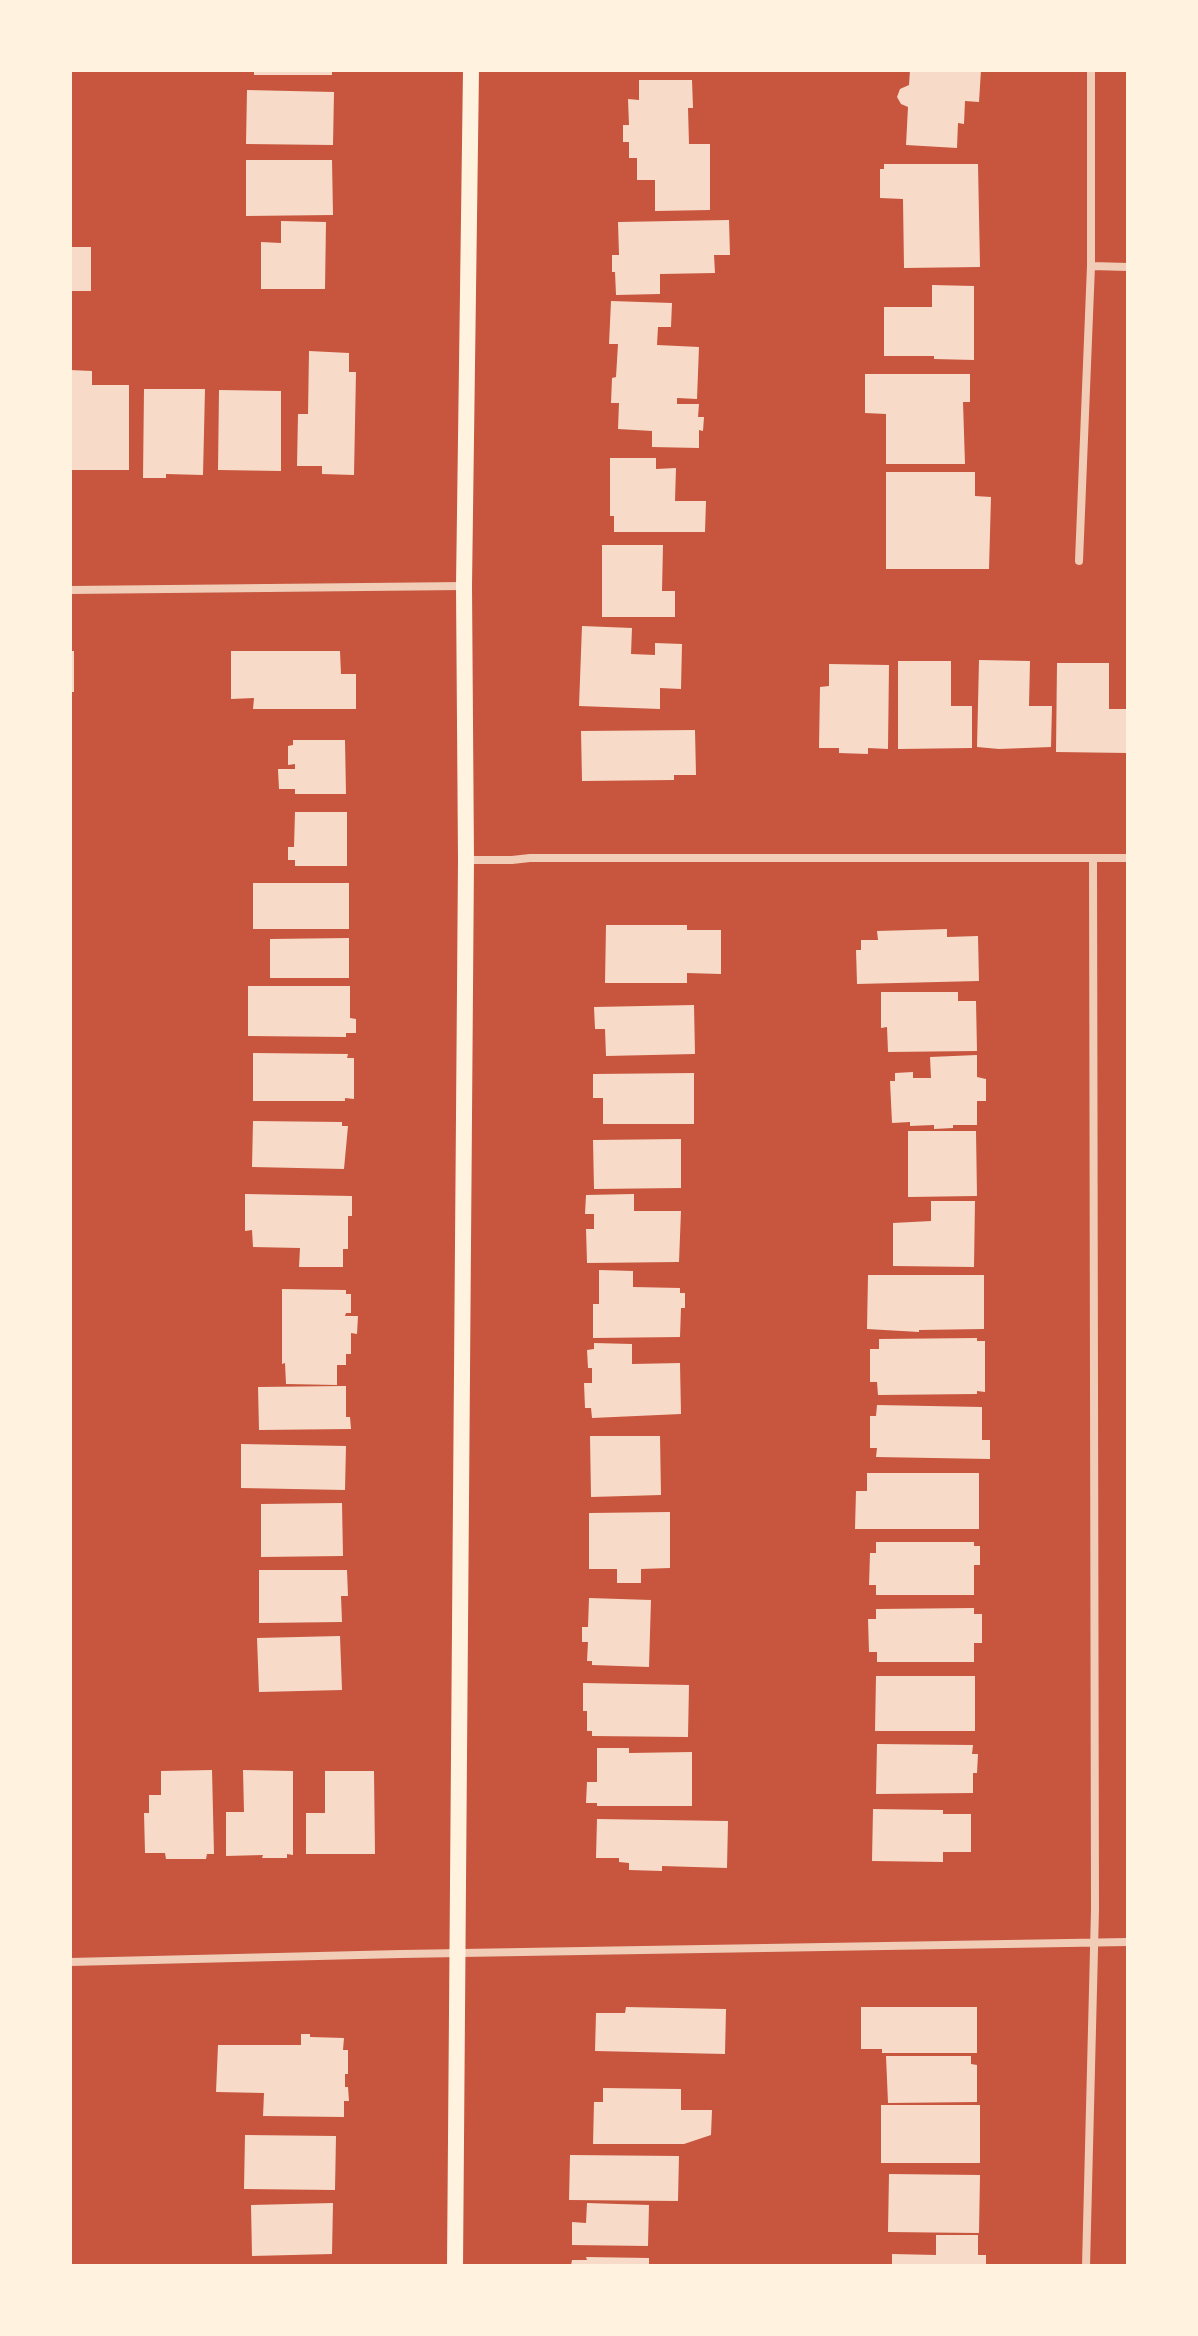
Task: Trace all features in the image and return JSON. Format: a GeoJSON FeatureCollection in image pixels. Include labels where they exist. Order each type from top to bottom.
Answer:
{"type":"FeatureCollection","features":[{"type":"Feature","properties":{"kind":"main road"},"geometry":{"type":"LineString","coordinates":[[455,2266],[466,860],[464,586],[471,70]]}},
{"type":"Feature","properties":{"kind":"street"},"geometry":{"type":"LineString","coordinates":[[1079,561],[1091,266],[1091,70]]}},
{"type":"Feature","properties":{"kind":"street"},"geometry":{"type":"LineString","coordinates":[[1091,266],[1128,267]]}},
{"type":"Feature","properties":{"kind":"street"},"geometry":{"type":"LineString","coordinates":[[70,590],[464,586]]}},
{"type":"Feature","properties":{"kind":"street"},"geometry":{"type":"LineString","coordinates":[[1086,2266],[1095,1942],[1093,858]]}},
{"type":"Feature","properties":{"kind":"street"},"geometry":{"type":"LineString","coordinates":[[466,860],[1128,858]]}},
{"type":"Feature","properties":{"kind":"street"},"geometry":{"type":"LineString","coordinates":[[70,1962],[1128,1942]]}},
{"type":"Feature","properties":{"kind":"building"},"geometry":{"type":"Polygon","coordinates":[[[254,70],[332,70],[332,75],[254,75],[254,70]]]}},
{"type":"Feature","properties":{"kind":"building"},"geometry":{"type":"Polygon","coordinates":[[[910,70],[981,70],[979,102],[965,101],[964,124],[958,123],[957,148],[906,145],[908,107],[901,104],[897,97],[900,89],[909,85],[910,70]]]}},
{"type":"Feature","properties":{"kind":"building"},"geometry":{"type":"Polygon","coordinates":[[[639,80],[692,80],[693,108],[688,108],[689,144],[710,144],[710,210],[655,211],[655,180],[637,180],[637,158],[629,158],[629,142],[623,142],[623,125],[629,125],[628,99],[639,100],[639,80]]]}},
{"type":"Feature","properties":{"kind":"building"},"geometry":{"type":"Polygon","coordinates":[[[247,90],[334,92],[333,145],[246,144],[247,90]]]}},
{"type":"Feature","properties":{"kind":"building"},"geometry":{"type":"Polygon","coordinates":[[[246,160],[332,160],[333,215],[246,216],[246,160]]]}},
{"type":"Feature","properties":{"kind":"building"},"geometry":{"type":"Polygon","coordinates":[[[884,164],[978,164],[980,267],[904,268],[903,199],[880,198],[880,169],[884,169],[884,164]]]}},
{"type":"Feature","properties":{"kind":"building"},"geometry":{"type":"Polygon","coordinates":[[[729,220],[730,255],[714,255],[715,273],[660,274],[660,294],[616,295],[612,255],[619,255],[618,222],[729,220]]]}},
{"type":"Feature","properties":{"kind":"building"},"geometry":{"type":"Polygon","coordinates":[[[281,221],[326,222],[325,289],[261,289],[261,242],[281,243],[281,221]]]}},
{"type":"Feature","properties":{"kind":"building"},"geometry":{"type":"Polygon","coordinates":[[[70,247],[91,247],[91,291],[70,291],[70,247]]]}},
{"type":"Feature","properties":{"kind":"building"},"geometry":{"type":"Polygon","coordinates":[[[932,285],[974,286],[974,360],[884,356],[884,307],[932,307],[932,285]]]}},
{"type":"Feature","properties":{"kind":"building"},"geometry":{"type":"Polygon","coordinates":[[[611,301],[672,303],[671,327],[658,327],[657,345],[699,347],[697,399],[677,398],[677,404],[699,404],[698,417],[704,417],[703,431],[699,430],[699,448],[652,447],[652,431],[618,429],[619,403],[611,403],[618,344],[609,344],[611,301]]]}},
{"type":"Feature","properties":{"kind":"building"},"geometry":{"type":"Polygon","coordinates":[[[309,351],[349,353],[349,372],[356,372],[354,475],[322,474],[322,466],[297,466],[298,414],[308,414],[309,351]]]}},
{"type":"Feature","properties":{"kind":"building"},"geometry":{"type":"Polygon","coordinates":[[[70,370],[92,371],[92,385],[129,385],[129,470],[70,470],[70,370]]]}},
{"type":"Feature","properties":{"kind":"building"},"geometry":{"type":"Polygon","coordinates":[[[865,374],[970,374],[970,402],[963,402],[965,464],[886,464],[886,414],[865,413],[865,374]]]}},
{"type":"Feature","properties":{"kind":"building"},"geometry":{"type":"Polygon","coordinates":[[[144,389],[205,389],[203,475],[166,474],[166,478],[143,478],[144,389]]]}},
{"type":"Feature","properties":{"kind":"building"},"geometry":{"type":"Polygon","coordinates":[[[219,390],[281,391],[281,471],[218,470],[219,390]]]}},
{"type":"Feature","properties":{"kind":"building"},"geometry":{"type":"Polygon","coordinates":[[[610,458],[656,458],[656,469],[676,468],[675,501],[706,501],[705,532],[614,532],[614,516],[610,516],[610,458]]]}},
{"type":"Feature","properties":{"kind":"building"},"geometry":{"type":"Polygon","coordinates":[[[886,472],[975,472],[975,496],[991,497],[989,569],[886,569],[886,472]]]}},
{"type":"Feature","properties":{"kind":"building"},"geometry":{"type":"Polygon","coordinates":[[[602,545],[663,545],[662,591],[675,591],[675,617],[602,617],[602,545]]]}},
{"type":"Feature","properties":{"kind":"building"},"geometry":{"type":"Polygon","coordinates":[[[582,626],[632,628],[631,654],[655,655],[655,643],[682,644],[681,689],[660,688],[660,709],[579,706],[582,626]]]}},
{"type":"Feature","properties":{"kind":"building"},"geometry":{"type":"Polygon","coordinates":[[[70,651],[74,651],[74,692],[70,692],[70,651]]]}},
{"type":"Feature","properties":{"kind":"building"},"geometry":{"type":"Polygon","coordinates":[[[231,651],[340,651],[341,674],[356,674],[356,709],[253,709],[254,698],[231,699],[231,651]]]}},
{"type":"Feature","properties":{"kind":"building"},"geometry":{"type":"Polygon","coordinates":[[[979,660],[1030,661],[1029,706],[1052,706],[1051,747],[977,747],[979,660]]]}},
{"type":"Feature","properties":{"kind":"building"},"geometry":{"type":"Polygon","coordinates":[[[898,661],[951,661],[951,706],[972,706],[972,748],[898,749],[898,661]]]}},
{"type":"Feature","properties":{"kind":"building"},"geometry":{"type":"Polygon","coordinates":[[[1057,663],[1109,663],[1109,709],[1128,709],[1128,753],[1056,752],[1057,663]]]}},
{"type":"Feature","properties":{"kind":"building"},"geometry":{"type":"Polygon","coordinates":[[[829,664],[889,665],[888,749],[868,748],[868,754],[839,753],[839,748],[819,748],[820,687],[829,686],[829,664]]]}},
{"type":"Feature","properties":{"kind":"building"},"geometry":{"type":"Polygon","coordinates":[[[695,730],[696,775],[674,775],[674,780],[582,781],[581,731],[695,730]]]}},
{"type":"Feature","properties":{"kind":"building"},"geometry":{"type":"Polygon","coordinates":[[[293,740],[345,740],[346,794],[295,794],[295,789],[279,789],[278,769],[295,769],[295,764],[288,765],[288,746],[293,745],[293,740]]]}},
{"type":"Feature","properties":{"kind":"building"},"geometry":{"type":"Polygon","coordinates":[[[295,812],[347,812],[347,866],[295,866],[295,860],[288,860],[288,847],[294,847],[295,812]]]}},
{"type":"Feature","properties":{"kind":"building"},"geometry":{"type":"Polygon","coordinates":[[[253,883],[349,883],[349,929],[253,929],[253,883]]]}},
{"type":"Feature","properties":{"kind":"building"},"geometry":{"type":"Polygon","coordinates":[[[606,925],[687,925],[687,930],[721,930],[721,974],[687,973],[687,983],[605,983],[606,925]]]}},
{"type":"Feature","properties":{"kind":"building"},"geometry":{"type":"Polygon","coordinates":[[[947,929],[947,937],[978,936],[979,981],[857,984],[856,950],[861,950],[861,940],[878,940],[877,931],[947,929]]]}},
{"type":"Feature","properties":{"kind":"building"},"geometry":{"type":"Polygon","coordinates":[[[349,938],[349,978],[270,978],[270,939],[349,938]]]}},
{"type":"Feature","properties":{"kind":"building"},"geometry":{"type":"Polygon","coordinates":[[[248,986],[350,986],[350,1018],[356,1019],[356,1033],[346,1033],[346,1037],[248,1036],[248,986]]]}},
{"type":"Feature","properties":{"kind":"building"},"geometry":{"type":"Polygon","coordinates":[[[881,992],[958,992],[958,1001],[976,1001],[977,1051],[888,1052],[887,1027],[881,1028],[881,992]]]}},
{"type":"Feature","properties":{"kind":"building"},"geometry":{"type":"Polygon","coordinates":[[[694,1005],[695,1054],[606,1056],[605,1029],[595,1029],[594,1007],[694,1005]]]}},
{"type":"Feature","properties":{"kind":"building"},"geometry":{"type":"Polygon","coordinates":[[[253,1053],[348,1054],[347,1058],[354,1058],[354,1099],[253,1101],[253,1053]]]}},
{"type":"Feature","properties":{"kind":"building"},"geometry":{"type":"Polygon","coordinates":[[[977,1055],[977,1077],[986,1079],[986,1101],[977,1101],[977,1125],[934,1129],[934,1125],[892,1123],[890,1081],[895,1081],[895,1073],[913,1072],[913,1078],[931,1078],[930,1057],[977,1055]]]}},
{"type":"Feature","properties":{"kind":"building"},"geometry":{"type":"Polygon","coordinates":[[[694,1073],[694,1124],[603,1124],[603,1098],[593,1098],[593,1074],[694,1073]]]}},
{"type":"Feature","properties":{"kind":"building"},"geometry":{"type":"Polygon","coordinates":[[[253,1121],[342,1122],[342,1126],[348,1126],[344,1169],[252,1167],[253,1121]]]}},
{"type":"Feature","properties":{"kind":"building"},"geometry":{"type":"Polygon","coordinates":[[[908,1131],[976,1131],[977,1196],[908,1197],[908,1131]]]}},
{"type":"Feature","properties":{"kind":"building"},"geometry":{"type":"Polygon","coordinates":[[[681,1139],[681,1188],[594,1189],[593,1140],[681,1139]]]}},
{"type":"Feature","properties":{"kind":"building"},"geometry":{"type":"Polygon","coordinates":[[[245,1194],[352,1196],[352,1216],[348,1216],[348,1249],[343,1249],[343,1267],[299,1267],[300,1248],[253,1247],[252,1230],[245,1231],[245,1194]]]}},
{"type":"Feature","properties":{"kind":"building"},"geometry":{"type":"Polygon","coordinates":[[[634,1194],[634,1211],[681,1211],[679,1262],[587,1263],[586,1229],[594,1229],[594,1214],[585,1214],[586,1195],[634,1194]]]}},
{"type":"Feature","properties":{"kind":"building"},"geometry":{"type":"Polygon","coordinates":[[[931,1201],[975,1201],[974,1267],[893,1266],[893,1223],[931,1221],[931,1201]]]}},
{"type":"Feature","properties":{"kind":"building"},"geometry":{"type":"Polygon","coordinates":[[[599,1270],[633,1271],[633,1287],[680,1288],[680,1293],[685,1293],[685,1308],[681,1308],[680,1337],[593,1338],[593,1304],[599,1304],[599,1270]]]}},
{"type":"Feature","properties":{"kind":"building"},"geometry":{"type":"Polygon","coordinates":[[[868,1275],[984,1275],[984,1329],[919,1332],[867,1329],[868,1275]]]}},
{"type":"Feature","properties":{"kind":"building"},"geometry":{"type":"Polygon","coordinates":[[[282,1289],[346,1290],[346,1294],[351,1294],[351,1313],[345,1316],[358,1316],[357,1334],[351,1333],[351,1354],[346,1354],[346,1365],[337,1365],[337,1385],[286,1384],[285,1363],[282,1364],[282,1289]]]}},
{"type":"Feature","properties":{"kind":"building"},"geometry":{"type":"Polygon","coordinates":[[[977,1338],[977,1341],[985,1341],[985,1392],[878,1395],[877,1382],[870,1382],[870,1349],[879,1349],[879,1339],[977,1338]]]}},
{"type":"Feature","properties":{"kind":"building"},"geometry":{"type":"Polygon","coordinates":[[[594,1343],[632,1344],[632,1364],[680,1363],[681,1414],[592,1418],[591,1408],[585,1408],[584,1383],[592,1383],[587,1350],[594,1349],[594,1343]]]}},
{"type":"Feature","properties":{"kind":"building"},"geometry":{"type":"Polygon","coordinates":[[[346,1386],[346,1417],[350,1417],[351,1429],[259,1430],[258,1387],[346,1386]]]}},
{"type":"Feature","properties":{"kind":"building"},"geometry":{"type":"Polygon","coordinates":[[[877,1405],[982,1407],[982,1440],[990,1440],[990,1459],[876,1457],[877,1448],[870,1448],[870,1416],[876,1416],[877,1405]]]}},
{"type":"Feature","properties":{"kind":"building"},"geometry":{"type":"Polygon","coordinates":[[[590,1436],[660,1436],[661,1495],[591,1497],[590,1436]]]}},
{"type":"Feature","properties":{"kind":"building"},"geometry":{"type":"Polygon","coordinates":[[[241,1444],[346,1446],[345,1490],[241,1488],[241,1444]]]}},
{"type":"Feature","properties":{"kind":"building"},"geometry":{"type":"Polygon","coordinates":[[[867,1473],[979,1473],[979,1529],[855,1529],[856,1491],[867,1491],[867,1473]]]}},
{"type":"Feature","properties":{"kind":"building"},"geometry":{"type":"Polygon","coordinates":[[[342,1503],[343,1556],[261,1557],[261,1504],[342,1503]]]}},
{"type":"Feature","properties":{"kind":"building"},"geometry":{"type":"Polygon","coordinates":[[[670,1512],[670,1568],[641,1569],[641,1583],[617,1583],[617,1569],[589,1569],[589,1513],[670,1512]]]}},
{"type":"Feature","properties":{"kind":"building"},"geometry":{"type":"Polygon","coordinates":[[[876,1542],[974,1542],[974,1546],[980,1546],[980,1565],[974,1565],[974,1595],[876,1595],[876,1585],[869,1585],[870,1553],[876,1553],[876,1542]]]}},
{"type":"Feature","properties":{"kind":"building"},"geometry":{"type":"Polygon","coordinates":[[[259,1570],[347,1570],[348,1596],[341,1596],[342,1622],[259,1623],[259,1570]]]}},
{"type":"Feature","properties":{"kind":"building"},"geometry":{"type":"Polygon","coordinates":[[[589,1598],[651,1600],[649,1667],[592,1665],[592,1661],[587,1661],[588,1642],[582,1642],[582,1627],[588,1627],[589,1598]]]}},
{"type":"Feature","properties":{"kind":"building"},"geometry":{"type":"Polygon","coordinates":[[[974,1608],[974,1614],[982,1614],[982,1643],[974,1643],[974,1662],[877,1662],[877,1652],[869,1652],[868,1619],[876,1619],[876,1609],[974,1608]]]}},
{"type":"Feature","properties":{"kind":"building"},"geometry":{"type":"Polygon","coordinates":[[[340,1636],[342,1690],[259,1692],[257,1638],[340,1636]]]}},
{"type":"Feature","properties":{"kind":"building"},"geometry":{"type":"Polygon","coordinates":[[[876,1676],[975,1676],[975,1731],[875,1731],[876,1676]]]}},
{"type":"Feature","properties":{"kind":"building"},"geometry":{"type":"Polygon","coordinates":[[[583,1683],[689,1685],[688,1737],[592,1736],[592,1731],[587,1731],[587,1711],[583,1711],[583,1683]]]}},
{"type":"Feature","properties":{"kind":"building"},"geometry":{"type":"Polygon","coordinates":[[[877,1744],[973,1745],[972,1754],[978,1754],[977,1773],[973,1773],[973,1793],[876,1794],[877,1744]]]}},
{"type":"Feature","properties":{"kind":"building"},"geometry":{"type":"Polygon","coordinates":[[[597,1748],[629,1748],[629,1753],[692,1752],[692,1806],[597,1806],[597,1803],[586,1803],[587,1782],[597,1782],[597,1748]]]}},
{"type":"Feature","properties":{"kind":"building"},"geometry":{"type":"Polygon","coordinates":[[[212,1770],[214,1854],[207,1854],[206,1859],[166,1859],[165,1853],[145,1853],[144,1813],[149,1813],[149,1795],[161,1795],[161,1771],[212,1770]]]}},
{"type":"Feature","properties":{"kind":"building"},"geometry":{"type":"Polygon","coordinates":[[[243,1770],[293,1771],[293,1855],[287,1854],[287,1858],[226,1856],[226,1812],[244,1812],[243,1770]]]}},
{"type":"Feature","properties":{"kind":"building"},"geometry":{"type":"Polygon","coordinates":[[[325,1771],[374,1771],[375,1854],[306,1854],[306,1813],[325,1813],[325,1771]]]}},
{"type":"Feature","properties":{"kind":"building"},"geometry":{"type":"Polygon","coordinates":[[[873,1809],[943,1810],[943,1814],[971,1814],[971,1852],[943,1852],[943,1862],[872,1861],[873,1809]]]}},
{"type":"Feature","properties":{"kind":"building"},"geometry":{"type":"Polygon","coordinates":[[[597,1819],[728,1821],[727,1868],[662,1866],[662,1871],[629,1870],[629,1863],[619,1862],[619,1858],[596,1858],[597,1819]]]}},
{"type":"Feature","properties":{"kind":"building"},"geometry":{"type":"Polygon","coordinates":[[[626,2007],[726,2009],[725,2054],[595,2051],[596,2013],[625,2013],[626,2007]]]}},
{"type":"Feature","properties":{"kind":"building"},"geometry":{"type":"Polygon","coordinates":[[[861,2007],[977,2007],[977,2053],[882,2053],[882,2049],[861,2049],[861,2007]]]}},
{"type":"Feature","properties":{"kind":"building"},"geometry":{"type":"Polygon","coordinates":[[[301,2034],[344,2038],[343,2050],[348,2050],[345,2087],[348,2087],[349,2101],[344,2101],[344,2117],[263,2116],[264,2093],[216,2092],[218,2045],[301,2045],[301,2034]]]}},
{"type":"Feature","properties":{"kind":"building"},"geometry":{"type":"Polygon","coordinates":[[[886,2056],[971,2056],[971,2064],[977,2065],[977,2102],[888,2103],[886,2056]]]}},
{"type":"Feature","properties":{"kind":"building"},"geometry":{"type":"Polygon","coordinates":[[[603,2088],[681,2089],[681,2110],[712,2110],[711,2135],[684,2144],[593,2144],[594,2102],[603,2102],[603,2088]]]}},
{"type":"Feature","properties":{"kind":"building"},"geometry":{"type":"Polygon","coordinates":[[[881,2105],[980,2105],[980,2163],[881,2163],[881,2105]]]}},
{"type":"Feature","properties":{"kind":"building"},"geometry":{"type":"Polygon","coordinates":[[[245,2135],[336,2136],[335,2190],[244,2189],[245,2135]]]}},
{"type":"Feature","properties":{"kind":"building"},"geometry":{"type":"Polygon","coordinates":[[[570,2155],[679,2156],[678,2201],[569,2200],[570,2155]]]}},
{"type":"Feature","properties":{"kind":"building"},"geometry":{"type":"Polygon","coordinates":[[[889,2174],[980,2175],[979,2233],[888,2232],[889,2174]]]}},
{"type":"Feature","properties":{"kind":"building"},"geometry":{"type":"Polygon","coordinates":[[[333,2203],[332,2254],[252,2256],[251,2205],[333,2203]]]}},
{"type":"Feature","properties":{"kind":"building"},"geometry":{"type":"Polygon","coordinates":[[[587,2203],[649,2205],[648,2246],[572,2245],[572,2222],[586,2223],[587,2203]]]}},
{"type":"Feature","properties":{"kind":"building"},"geometry":{"type":"Polygon","coordinates":[[[936,2235],[978,2235],[978,2255],[986,2255],[986,2266],[892,2266],[892,2254],[936,2255],[936,2235]]]}},
{"type":"Feature","properties":{"kind":"building"},"geometry":{"type":"Polygon","coordinates":[[[586,2257],[649,2258],[649,2266],[571,2266],[572,2260],[587,2260],[586,2257]]]}}]}
